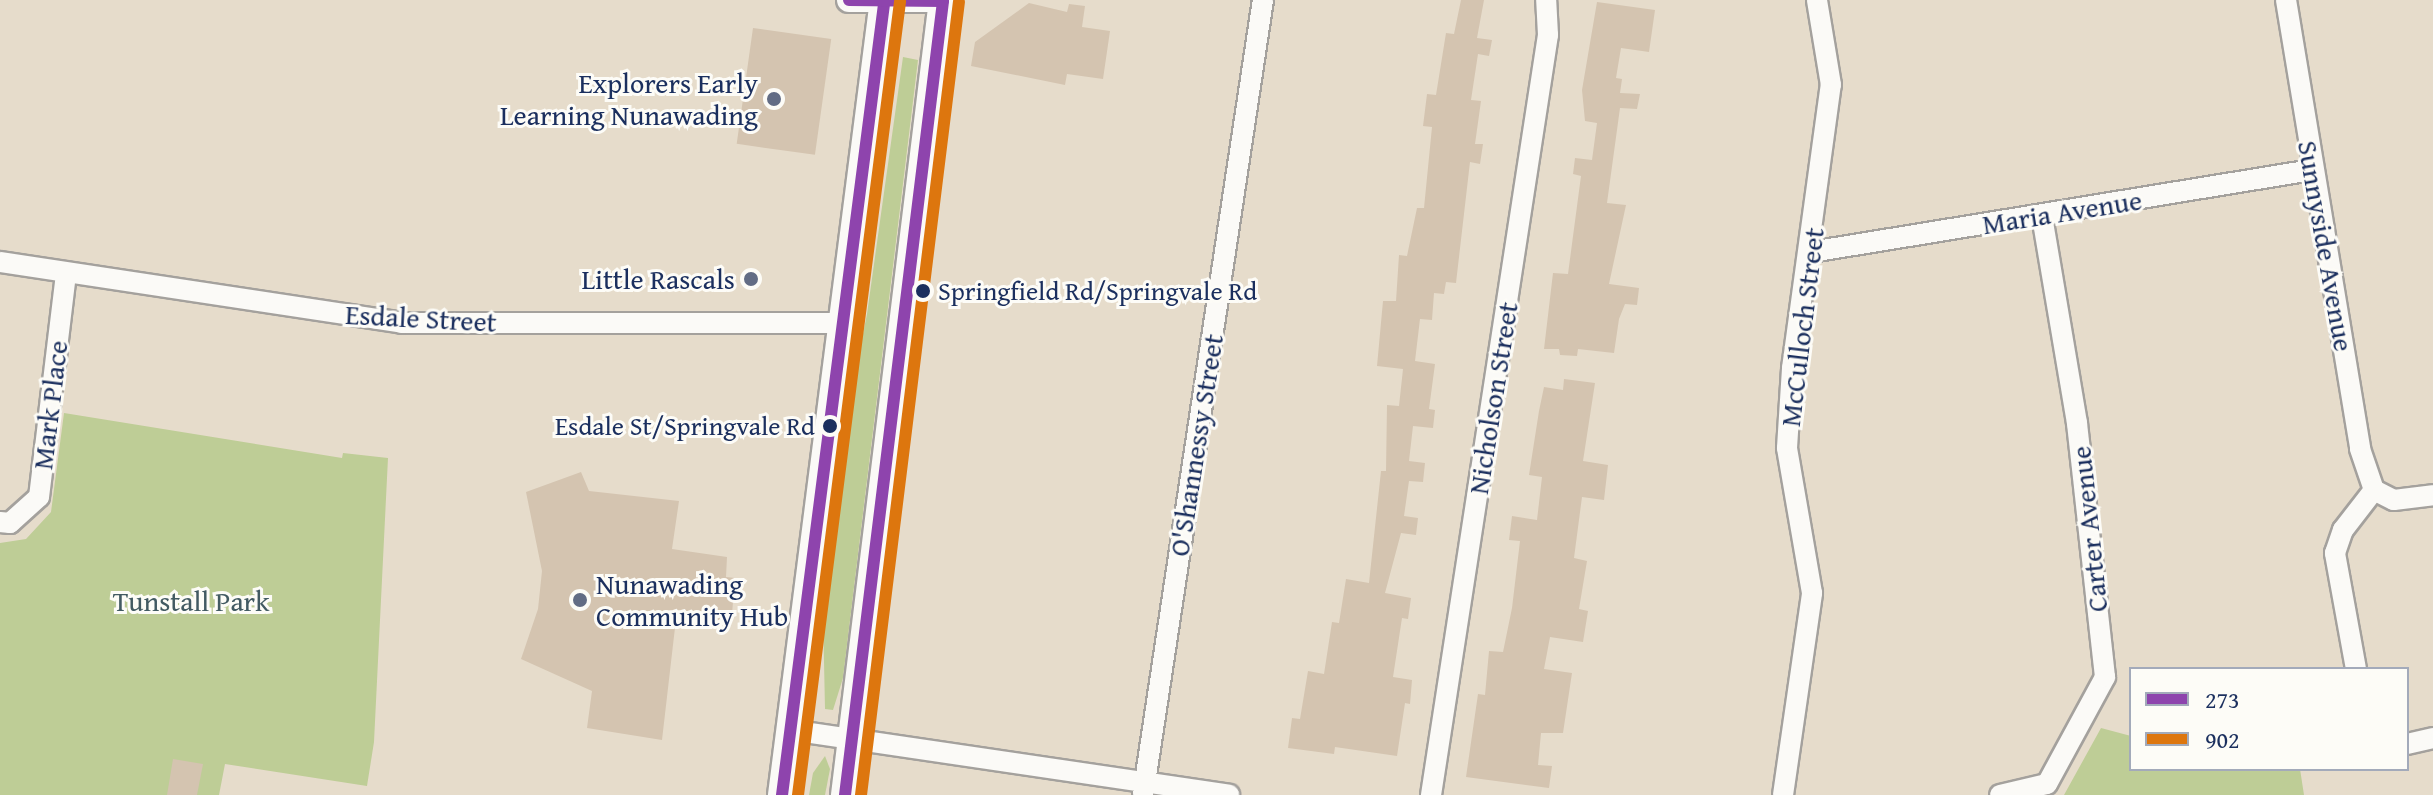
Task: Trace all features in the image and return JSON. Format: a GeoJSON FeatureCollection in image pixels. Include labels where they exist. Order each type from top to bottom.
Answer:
{"type":"FeatureCollection","features":[{"type":"Feature","properties":{"kind":"highway"},"geometry":{"type":"LineString","coordinates":[[845,795],[944,0]]}},
{"type":"Feature","properties":{"kind":"highway"},"geometry":{"type":"LineString","coordinates":[[782,795],[884,2]]}},
{"type":"Feature","properties":{"kind":"main road"},"geometry":{"type":"LineString","coordinates":[[849,0],[944,0]]}},
{"type":"Feature","properties":{"kind":"street","name":"O'Shannessy Street"},"geometry":{"type":"LineString","coordinates":[[1144,789],[1263,0]]}},
{"type":"Feature","properties":{"kind":"street","name":"Nicholson Street"},"geometry":{"type":"LineString","coordinates":[[1431,795],[1548,35],[1546,0]]}},
{"type":"Feature","properties":{"kind":"street","name":"McCulloch Street"},"geometry":{"type":"LineString","coordinates":[[1783,795],[1812,593],[1787,448],[1792,368],[1811,252],[1831,85],[1817,0]]}},
{"type":"Feature","properties":{"kind":"street","name":"Sunnyside Avenue"},"geometry":{"type":"LineString","coordinates":[[2286,0],[2360,449],[2374,490]]}},
{"type":"Feature","properties":{"kind":"street","name":"Maria Avenue"},"geometry":{"type":"LineString","coordinates":[[1811,252],[2312,170]]}},
{"type":"Feature","properties":{"kind":"street","name":"Carter Avenue"},"geometry":{"type":"LineString","coordinates":[[2000,795],[2047,784],[2105,677],[2077,423],[2042,215]]}},
{"type":"Feature","properties":{"kind":"street","name":"Esdale Street"},"geometry":{"type":"LineString","coordinates":[[0,262],[401,323],[845,323]]}},
{"type":"Feature","properties":{"kind":"street","name":"Mark Place"},"geometry":{"type":"LineString","coordinates":[[5,522],[39,497],[66,274]]}},
{"type":"Feature","properties":{"kind":"street"},"geometry":{"type":"LineString","coordinates":[[2356,667],[2335,553],[2343,530],[2374,490],[2394,500],[2433,495]]}},
{"type":"Feature","properties":{"kind":"street"},"geometry":{"type":"LineString","coordinates":[[791,730],[1144,789],[1229,795]]}},
{"type":"Feature","properties":{"kind":"street"},"geometry":{"type":"LineString","coordinates":[[2409,744],[2433,738]]}},
{"type":"Feature","properties":{"kind":"green space"},"geometry":{"type":"Polygon","coordinates":[[[903,57],[918,60],[843,678],[833,710],[825,709],[823,614],[847,413],[867,314],[903,57]]]}},
{"type":"Feature","properties":{"kind":"green space","name":"Tunstall Park"},"geometry":{"type":"Polygon","coordinates":[[[64,413],[342,458],[343,453],[388,458],[374,742],[367,786],[225,764],[219,795],[0,795],[0,543],[26,539],[51,512],[64,413]]]}},
{"type":"Feature","properties":{"kind":"green space"},"geometry":{"type":"Polygon","coordinates":[[[2101,728],[2129,735],[2129,771],[2300,771],[2304,795],[2064,795],[2101,728]]]}},
{"type":"Feature","properties":{"kind":"green space"},"geometry":{"type":"Polygon","coordinates":[[[825,756],[830,769],[825,795],[809,795],[813,773],[825,756]]]}},
{"type":"Feature","properties":{"kind":"building"},"geometry":{"type":"Polygon","coordinates":[[[1461,0],[1484,0],[1477,38],[1492,40],[1489,56],[1478,54],[1471,100],[1481,101],[1475,144],[1483,144],[1480,164],[1470,162],[1456,283],[1446,282],[1444,294],[1434,293],[1432,320],[1420,319],[1415,361],[1435,364],[1429,409],[1435,410],[1433,428],[1413,426],[1409,461],[1425,463],[1423,482],[1409,481],[1404,516],[1418,518],[1416,535],[1401,533],[1385,593],[1411,598],[1408,619],[1402,618],[1393,677],[1412,680],[1410,704],[1405,703],[1397,756],[1335,747],[1334,754],[1288,748],[1292,718],[1300,719],[1308,671],[1324,674],[1332,622],[1339,623],[1346,579],[1369,583],[1381,471],[1386,471],[1387,405],[1399,406],[1403,369],[1377,366],[1383,301],[1396,301],[1399,255],[1407,256],[1417,208],[1424,208],[1432,127],[1423,126],[1427,94],[1436,95],[1446,33],[1454,34],[1461,0]]]}},
{"type":"Feature","properties":{"kind":"building"},"geometry":{"type":"Polygon","coordinates":[[[1597,2],[1655,10],[1649,52],[1621,48],[1616,78],[1622,79],[1620,93],[1640,94],[1637,109],[1620,108],[1607,203],[1626,205],[1609,284],[1639,288],[1637,305],[1625,304],[1619,319],[1614,353],[1578,349],[1577,356],[1560,355],[1559,349],[1544,349],[1553,273],[1568,274],[1581,176],[1573,174],[1575,158],[1592,160],[1597,123],[1585,121],[1582,90],[1597,2]]]}},
{"type":"Feature","properties":{"kind":"building"},"geometry":{"type":"Polygon","coordinates":[[[1029,3],[1067,12],[1069,4],[1085,6],[1082,27],[1110,31],[1103,79],[1067,74],[1065,85],[971,66],[975,42],[1029,3]]]}},
{"type":"Feature","properties":{"kind":"building"},"geometry":{"type":"Polygon","coordinates":[[[753,28],[831,39],[815,155],[737,144],[753,28]]]}},
{"type":"Feature","properties":{"kind":"building"},"geometry":{"type":"Polygon","coordinates":[[[1564,379],[1595,383],[1583,461],[1608,465],[1604,500],[1582,497],[1574,558],[1587,561],[1579,609],[1588,611],[1583,642],[1550,637],[1544,669],[1572,673],[1563,733],[1541,733],[1538,765],[1552,766],[1549,788],[1466,777],[1478,694],[1485,695],[1489,651],[1503,652],[1512,608],[1520,541],[1509,540],[1512,516],[1537,520],[1542,477],[1529,475],[1539,411],[1544,387],[1563,390],[1564,379]]]}},
{"type":"Feature","properties":{"kind":"building"},"geometry":{"type":"Polygon","coordinates":[[[581,472],[589,491],[679,501],[672,549],[727,557],[726,577],[735,578],[731,626],[676,619],[662,740],[587,728],[592,691],[521,659],[538,609],[542,571],[526,492],[581,472]]]}},
{"type":"Feature","properties":{"kind":"building"},"geometry":{"type":"Polygon","coordinates":[[[173,759],[203,764],[197,795],[167,795],[173,759]]]}},
{"type":"Feature","properties":{"kind":"transit line","name":"273"},"geometry":{"type":"LineString","coordinates":[[845,795],[943,1],[849,0]]}},
{"type":"Feature","properties":{"kind":"transit line","name":"902"},"geometry":{"type":"LineString","coordinates":[[798,795],[900,2]]}},
{"type":"Feature","properties":{"kind":"transit line","name":"902"},"geometry":{"type":"LineString","coordinates":[[861,795],[959,2]]}},
{"type":"Feature","properties":{"kind":"transit line","name":"273"},"geometry":{"type":"LineString","coordinates":[[782,795],[884,4]]}},
{"type":"Feature","properties":{"kind":"place","name":"Explorers Early Learning Nunawading"},"geometry":{"type":"Point","coordinates":[774,99]}},
{"type":"Feature","properties":{"kind":"place","name":"Little Rascals"},"geometry":{"type":"Point","coordinates":[751,279]}},
{"type":"Feature","properties":{"kind":"place","name":"Springfield Rd/Springvale Rd"},"geometry":{"type":"Point","coordinates":[923,291]}},
{"type":"Feature","properties":{"kind":"place","name":"Esdale St/Springvale Rd"},"geometry":{"type":"Point","coordinates":[830,426]}},
{"type":"Feature","properties":{"kind":"place","name":"Nunawading Community Hub"},"geometry":{"type":"Point","coordinates":[580,600]}}]}
